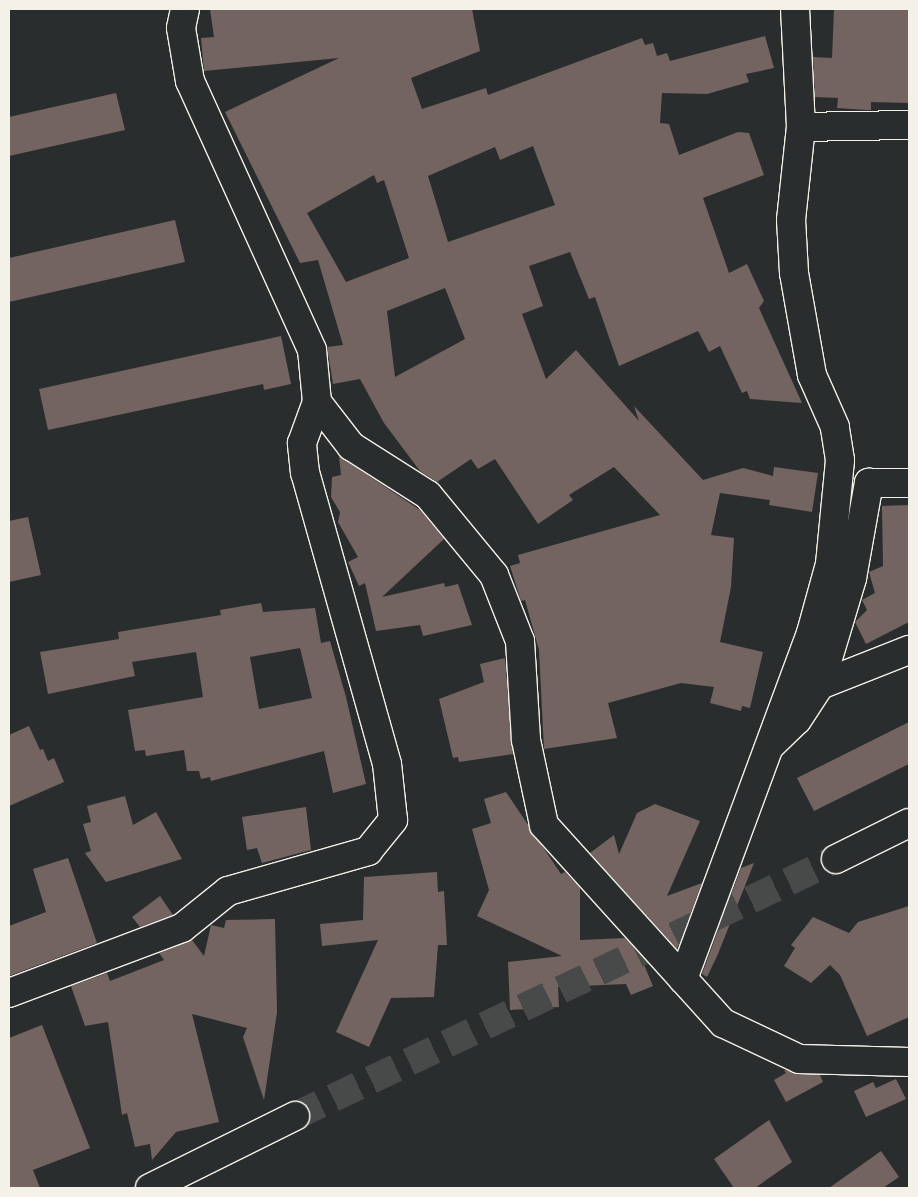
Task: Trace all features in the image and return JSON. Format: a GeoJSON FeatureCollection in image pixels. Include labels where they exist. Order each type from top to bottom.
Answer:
{"type":"FeatureCollection","features":[{"type":"Feature","properties":{"kind":"street"},"geometry":{"type":"LineString","coordinates":[[9,993],[182,928],[228,891],[368,851],[393,820],[387,764],[305,474],[302,443],[317,402],[312,350],[190,81],[181,28],[186,9]]}},
{"type":"Feature","properties":{"kind":"street"},"geometry":{"type":"LineString","coordinates":[[683,979],[811,633],[830,564],[840,460],[835,427],[812,375],[794,273],[791,220],[801,127],[795,9]]}},
{"type":"Feature","properties":{"kind":"street"},"geometry":{"type":"LineString","coordinates":[[801,127],[909,125]]}},
{"type":"Feature","properties":{"kind":"street"},"geometry":{"type":"LineString","coordinates":[[317,402],[351,446],[428,495],[494,574],[520,640],[526,740],[544,825],[724,1023],[798,1059],[909,1062]]}},
{"type":"Feature","properties":{"kind":"street"},"geometry":{"type":"LineString","coordinates":[[767,749],[797,720],[820,685],[852,578],[869,483],[909,483]]}},
{"type":"Feature","properties":{"kind":"street"},"geometry":{"type":"LineString","coordinates":[[820,685],[909,650]]}},
{"type":"Feature","properties":{"kind":"street"},"geometry":{"type":"LineString","coordinates":[[836,859],[909,823]]}},
{"type":"Feature","properties":{"kind":"street"},"geometry":{"type":"LineString","coordinates":[[150,1188],[295,1116]]}},
{"type":"Feature","properties":{"kind":"building"},"geometry":{"type":"Polygon","coordinates":[[[210,9],[472,9],[480,51],[411,78],[422,109],[486,88],[488,95],[642,38],[645,45],[653,43],[657,56],[667,53],[670,61],[765,36],[774,68],[746,74],[749,82],[707,94],[662,93],[660,123],[669,124],[679,155],[738,132],[749,133],[764,175],[703,198],[729,273],[747,264],[764,301],[759,308],[802,403],[750,399],[747,391],[742,393],[720,346],[709,352],[698,331],[619,366],[595,297],[589,299],[570,252],[529,266],[543,306],[522,314],[546,379],[576,350],[639,421],[634,406],[703,480],[743,468],[773,476],[774,467],[818,473],[812,512],[769,505],[770,500],[720,493],[711,535],[734,538],[731,587],[720,642],[763,652],[750,708],[742,706],[741,711],[710,703],[714,687],[681,683],[608,703],[617,738],[544,749],[539,650],[525,600],[521,601],[510,566],[520,563],[518,555],[660,515],[614,467],[569,495],[573,500],[538,524],[495,459],[478,469],[471,459],[437,482],[420,471],[384,423],[360,379],[333,384],[327,347],[343,345],[318,260],[300,263],[225,112],[339,58],[204,71],[201,38],[214,37],[210,9]],[[533,146],[500,160],[495,147],[428,176],[448,242],[555,205],[533,146]],[[374,175],[307,213],[346,282],[409,258],[384,180],[377,183],[374,175]],[[445,288],[387,311],[395,377],[465,339],[445,288]]]}},
{"type":"Feature","properties":{"kind":"building"},"geometry":{"type":"Polygon","coordinates":[[[834,9],[909,9],[909,103],[871,102],[871,110],[866,110],[837,108],[838,98],[815,97],[813,57],[832,58],[834,9]]]}},
{"type":"Feature","properties":{"kind":"building"},"geometry":{"type":"Polygon","coordinates":[[[116,93],[125,130],[9,156],[9,117],[116,93]]]}},
{"type":"Feature","properties":{"kind":"building"},"geometry":{"type":"Polygon","coordinates":[[[175,220],[185,262],[9,302],[9,258],[175,220]]]}},
{"type":"Feature","properties":{"kind":"building"},"geometry":{"type":"Polygon","coordinates":[[[281,336],[291,384],[264,390],[263,384],[48,430],[39,389],[281,336]]]}},
{"type":"Feature","properties":{"kind":"building"},"geometry":{"type":"Polygon","coordinates":[[[339,456],[420,510],[444,539],[382,597],[444,583],[445,587],[458,584],[472,625],[423,636],[420,625],[376,631],[365,583],[359,586],[348,562],[358,557],[338,522],[340,512],[331,497],[332,477],[341,475],[339,456]]]}},
{"type":"Feature","properties":{"kind":"building"},"geometry":{"type":"Polygon","coordinates":[[[909,505],[909,622],[866,644],[855,622],[867,610],[862,600],[875,593],[869,572],[883,566],[882,506],[909,505]]]}},
{"type":"Feature","properties":{"kind":"building"},"geometry":{"type":"Polygon","coordinates":[[[28,517],[41,575],[9,582],[9,521],[28,517]]]}},
{"type":"Feature","properties":{"kind":"building"},"geometry":{"type":"Polygon","coordinates":[[[261,603],[263,612],[315,608],[321,643],[330,641],[346,697],[366,784],[333,793],[324,751],[211,781],[210,777],[201,779],[199,771],[187,771],[184,750],[146,756],[145,750],[135,751],[128,710],[203,697],[196,652],[132,662],[135,676],[48,694],[40,652],[119,639],[118,632],[221,615],[220,610],[261,603]],[[300,648],[250,657],[259,709],[312,698],[300,648]]]}},
{"type":"Feature","properties":{"kind":"building"},"geometry":{"type":"Polygon","coordinates":[[[505,658],[513,754],[459,762],[458,757],[453,758],[439,699],[484,682],[480,664],[505,658]]]}},
{"type":"Feature","properties":{"kind":"building"},"geometry":{"type":"Polygon","coordinates":[[[909,722],[909,764],[814,811],[797,778],[909,722]]]}},
{"type":"Feature","properties":{"kind":"building"},"geometry":{"type":"Polygon","coordinates":[[[29,726],[40,750],[43,749],[48,761],[54,758],[64,782],[9,806],[9,735],[29,726]]]}},
{"type":"Feature","properties":{"kind":"building"},"geometry":{"type":"Polygon","coordinates":[[[506,792],[561,874],[565,872],[580,888],[580,940],[625,938],[639,953],[653,986],[631,995],[626,984],[558,987],[559,1007],[510,1010],[508,962],[562,956],[477,916],[489,890],[472,829],[491,823],[484,799],[506,792]]]}},
{"type":"Feature","properties":{"kind":"building"},"geometry":{"type":"Polygon","coordinates":[[[125,796],[133,825],[156,812],[182,859],[106,882],[85,853],[91,851],[83,824],[91,822],[87,806],[125,796]]]}},
{"type":"Feature","properties":{"kind":"building"},"geometry":{"type":"Polygon","coordinates":[[[655,804],[700,821],[667,896],[702,883],[677,949],[590,853],[614,835],[619,854],[637,813],[655,804]]]}},
{"type":"Feature","properties":{"kind":"building"},"geometry":{"type":"Polygon","coordinates":[[[306,807],[311,850],[262,863],[257,848],[247,850],[242,817],[306,807]]]}},
{"type":"Feature","properties":{"kind":"building"},"geometry":{"type":"Polygon","coordinates":[[[68,858],[97,943],[9,976],[9,926],[46,912],[33,869],[68,858]]]}},
{"type":"Feature","properties":{"kind":"building"},"geometry":{"type":"Polygon","coordinates":[[[754,863],[707,977],[702,974],[741,868],[754,863]]]}},
{"type":"Feature","properties":{"kind":"building"},"geometry":{"type":"Polygon","coordinates":[[[437,872],[438,892],[444,891],[447,945],[438,945],[434,997],[391,998],[369,1047],[336,1032],[378,940],[322,946],[320,924],[363,920],[364,877],[437,872]]]}},
{"type":"Feature","properties":{"kind":"building"},"geometry":{"type":"Polygon","coordinates":[[[160,896],[173,915],[140,927],[132,917],[160,896]]]}},
{"type":"Feature","properties":{"kind":"building"},"geometry":{"type":"Polygon","coordinates":[[[909,906],[909,1017],[867,1036],[840,975],[830,965],[811,983],[784,966],[795,948],[791,945],[813,917],[849,933],[858,922],[909,906]]]}},
{"type":"Feature","properties":{"kind":"building"},"geometry":{"type":"Polygon","coordinates":[[[275,919],[277,1012],[264,1100],[243,1037],[247,1028],[192,1014],[219,1122],[176,1132],[152,1160],[150,1144],[135,1147],[127,1113],[122,1115],[108,1022],[85,1026],[71,986],[107,973],[110,981],[164,960],[159,953],[192,940],[204,956],[211,925],[224,928],[226,920],[275,919]]]}},
{"type":"Feature","properties":{"kind":"building"},"geometry":{"type":"Polygon","coordinates":[[[42,1025],[90,1148],[33,1170],[40,1188],[9,1188],[9,1038],[42,1025]]]}},
{"type":"Feature","properties":{"kind":"building"},"geometry":{"type":"Polygon","coordinates":[[[784,1070],[820,1075],[823,1082],[786,1102],[774,1080],[786,1073],[784,1070]]]}},
{"type":"Feature","properties":{"kind":"building"},"geometry":{"type":"Polygon","coordinates":[[[896,1079],[906,1099],[866,1117],[854,1091],[873,1082],[876,1088],[896,1079]]]}},
{"type":"Feature","properties":{"kind":"building"},"geometry":{"type":"Polygon","coordinates":[[[769,1120],[792,1162],[755,1188],[734,1188],[714,1159],[769,1120]]]}},
{"type":"Feature","properties":{"kind":"building"},"geometry":{"type":"Polygon","coordinates":[[[881,1151],[899,1177],[883,1188],[829,1188],[881,1151]]]}},
{"type":"Feature","properties":{"kind":"tunnel"},"geometry":{"type":"LineString","coordinates":[[295,1116],[836,859]]}}]}
